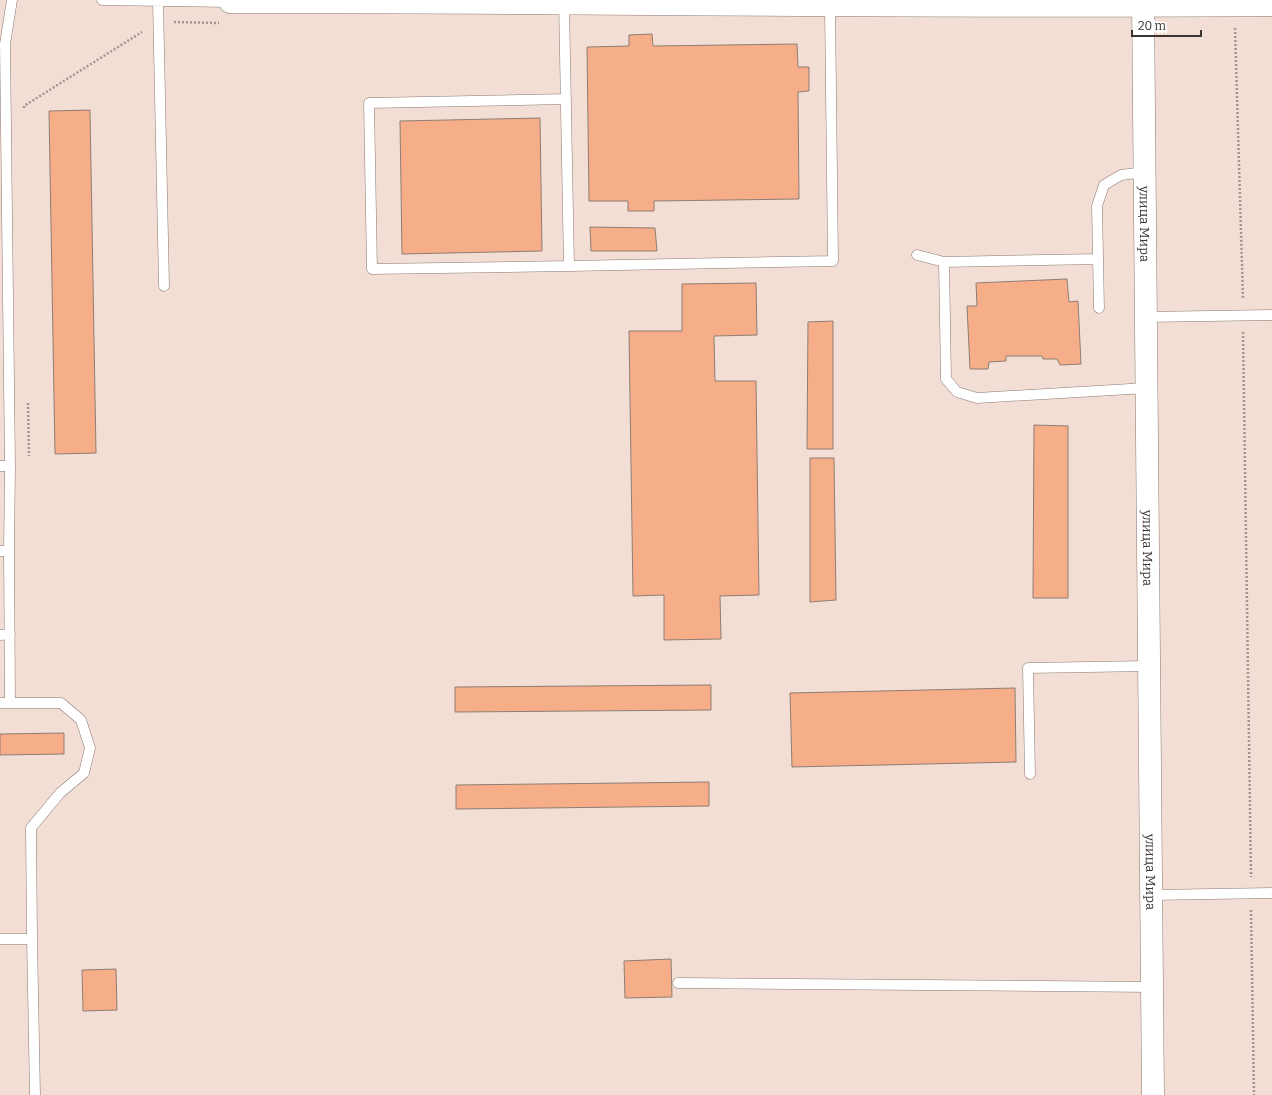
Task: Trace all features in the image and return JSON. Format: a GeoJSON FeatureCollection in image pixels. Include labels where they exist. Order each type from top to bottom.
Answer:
{"type":"FeatureCollection","features":[{"type":"Feature","properties":{"kind":"main road"},"geometry":{"type":"LineString","coordinates":[[230,2],[564,2],[830,6],[1143,3],[1272,5]]}},
{"type":"Feature","properties":{"kind":"main road","name":"улица Мира"},"geometry":{"type":"LineString","coordinates":[[1143,3],[1153,1095]]}},
{"type":"Feature","properties":{"kind":"lane"},"geometry":{"type":"LineString","coordinates":[[12,0],[3,46],[5,703],[61,703],[81,720],[90,748],[84,773],[60,793],[31,828],[35,1095]]}},
{"type":"Feature","properties":{"kind":"lane"},"geometry":{"type":"LineString","coordinates":[[102,0],[230,2]]}},
{"type":"Feature","properties":{"kind":"lane"},"geometry":{"type":"LineString","coordinates":[[158,1],[157,22],[164,286]]}},
{"type":"Feature","properties":{"kind":"lane"},"geometry":{"type":"LineString","coordinates":[[564,2],[569,266]]}},
{"type":"Feature","properties":{"kind":"lane"},"geometry":{"type":"LineString","coordinates":[[566,99],[369,103],[372,269],[833,260],[830,6]]}},
{"type":"Feature","properties":{"kind":"lane"},"geometry":{"type":"LineString","coordinates":[[1099,308],[1097,206],[1104,185],[1121,174],[1145,172]]}},
{"type":"Feature","properties":{"kind":"lane"},"geometry":{"type":"LineString","coordinates":[[917,255],[944,262],[1098,259]]}},
{"type":"Feature","properties":{"kind":"lane"},"geometry":{"type":"LineString","coordinates":[[944,262],[946,379],[957,392],[977,398],[1147,388]]}},
{"type":"Feature","properties":{"kind":"lane"},"geometry":{"type":"LineString","coordinates":[[1146,317],[1272,315]]}},
{"type":"Feature","properties":{"kind":"lane"},"geometry":{"type":"LineString","coordinates":[[1030,774],[1028,668],[1149,666]]}},
{"type":"Feature","properties":{"kind":"lane"},"geometry":{"type":"LineString","coordinates":[[1151,895],[1272,893]]}},
{"type":"Feature","properties":{"kind":"lane"},"geometry":{"type":"LineString","coordinates":[[0,939],[32,939]]}},
{"type":"Feature","properties":{"kind":"lane"},"geometry":{"type":"LineString","coordinates":[[678,982],[1152,987]]}},
{"type":"Feature","properties":{"kind":"path"},"geometry":{"type":"LineString","coordinates":[[24,114],[24,106],[157,22],[220,22]]}},
{"type":"Feature","properties":{"kind":"path"},"geometry":{"type":"LineString","coordinates":[[1235,27],[1243,316],[1254,1095]]}},
{"type":"Feature","properties":{"kind":"path"},"geometry":{"type":"LineString","coordinates":[[28,400],[29,456]]}},
{"type":"Feature","properties":{"kind":"building"},"geometry":{"type":"Polygon","coordinates":[[[652,34],[653,46],[797,44],[798,67],[809,67],[809,91],[798,92],[799,199],[654,201],[654,211],[628,211],[628,201],[589,201],[587,47],[629,46],[629,35],[652,34]]]}},
{"type":"Feature","properties":{"kind":"building"},"geometry":{"type":"Polygon","coordinates":[[[90,110],[96,453],[55,454],[49,111],[90,110]]]}},
{"type":"Feature","properties":{"kind":"building"},"geometry":{"type":"Polygon","coordinates":[[[540,118],[542,251],[402,254],[400,121],[540,118]]]}},
{"type":"Feature","properties":{"kind":"building"},"geometry":{"type":"Polygon","coordinates":[[[590,227],[655,228],[657,251],[591,251],[590,227]]]}},
{"type":"Feature","properties":{"kind":"building"},"geometry":{"type":"Polygon","coordinates":[[[1067,279],[1069,302],[1078,301],[1081,364],[1060,365],[1057,359],[1043,359],[1042,356],[1006,356],[1006,361],[989,362],[988,369],[970,369],[967,306],[977,306],[976,283],[1067,279]]]}},
{"type":"Feature","properties":{"kind":"building"},"geometry":{"type":"Polygon","coordinates":[[[756,283],[757,335],[714,336],[715,381],[756,381],[759,595],[720,596],[721,639],[664,640],[664,595],[633,596],[629,331],[682,331],[682,284],[756,283]]]}},
{"type":"Feature","properties":{"kind":"building"},"geometry":{"type":"Polygon","coordinates":[[[833,321],[833,449],[807,449],[808,322],[833,321]]]}},
{"type":"Feature","properties":{"kind":"building"},"geometry":{"type":"Polygon","coordinates":[[[1034,425],[1068,426],[1068,598],[1033,598],[1034,425]]]}},
{"type":"Feature","properties":{"kind":"building"},"geometry":{"type":"Polygon","coordinates":[[[810,458],[834,458],[836,600],[810,602],[810,458]]]}},
{"type":"Feature","properties":{"kind":"building"},"geometry":{"type":"Polygon","coordinates":[[[711,685],[711,710],[455,712],[455,687],[711,685]]]}},
{"type":"Feature","properties":{"kind":"building"},"geometry":{"type":"Polygon","coordinates":[[[1015,688],[1016,762],[792,767],[790,693],[1015,688]]]}},
{"type":"Feature","properties":{"kind":"building"},"geometry":{"type":"Polygon","coordinates":[[[64,733],[64,754],[0,755],[0,734],[64,733]]]}},
{"type":"Feature","properties":{"kind":"building"},"geometry":{"type":"Polygon","coordinates":[[[709,782],[709,806],[456,809],[456,785],[709,782]]]}},
{"type":"Feature","properties":{"kind":"building"},"geometry":{"type":"Polygon","coordinates":[[[671,959],[672,997],[625,998],[624,961],[671,959]]]}},
{"type":"Feature","properties":{"kind":"building"},"geometry":{"type":"Polygon","coordinates":[[[116,969],[117,1010],[83,1011],[82,970],[116,969]]]}}]}
